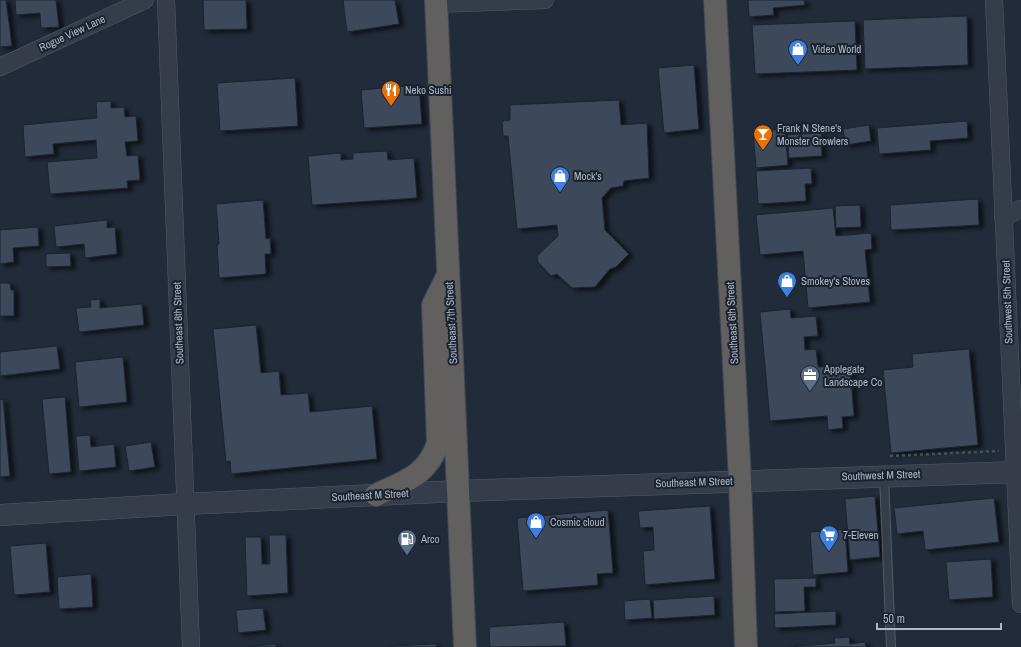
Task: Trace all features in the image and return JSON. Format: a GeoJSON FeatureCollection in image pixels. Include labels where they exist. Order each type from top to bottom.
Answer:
{"type":"FeatureCollection","features":[{"type":"Feature","properties":{"kind":"highway","name":"Southeast 6th Street"},"geometry":{"type":"LineString","coordinates":[[715,0],[740,480],[746,647]]}},
{"type":"Feature","properties":{"kind":"highway","name":"Southeast 7th Street"},"geometry":{"type":"LineString","coordinates":[[436,2],[465,647]]}},
{"type":"Feature","properties":{"kind":"highway"},"geometry":{"type":"LineString","coordinates":[[376,495],[412,478],[434,457],[438,443],[433,304],[449,274]]}},
{"type":"Feature","properties":{"kind":"street","name":"Rogue View Lane"},"geometry":{"type":"LineString","coordinates":[[0,66],[145,0]]}},
{"type":"Feature","properties":{"kind":"street","name":"Southeast 8th Street"},"geometry":{"type":"LineString","coordinates":[[166,0],[191,647]]}},
{"type":"Feature","properties":{"kind":"street"},"geometry":{"type":"LineString","coordinates":[[436,2],[545,0]]}},
{"type":"Feature","properties":{"kind":"street","name":"Southwest 5th Street"},"geometry":{"type":"LineString","coordinates":[[994,0],[1003,217],[1018,471],[1021,604]]}},
{"type":"Feature","properties":{"kind":"street"},"geometry":{"type":"LineString","coordinates":[[1003,217],[1021,209]]}},
{"type":"Feature","properties":{"kind":"street","name":"Southwest M Street"},"geometry":{"type":"LineString","coordinates":[[740,480],[1018,471]]}},
{"type":"Feature","properties":{"kind":"street","name":"Southeast M Street"},"geometry":{"type":"LineString","coordinates":[[0,515],[185,504],[459,491],[740,480]]}},
{"type":"Feature","properties":{"kind":"lane"},"geometry":{"type":"LineString","coordinates":[[884,475],[891,647]]}},
{"type":"Feature","properties":{"kind":"building"},"geometry":{"type":"Polygon","coordinates":[[[0,0],[6,0],[12,46],[0,47],[0,0]]]}},
{"type":"Feature","properties":{"kind":"building"},"geometry":{"type":"Polygon","coordinates":[[[15,0],[56,0],[59,27],[41,28],[40,13],[16,15],[15,0]]]}},
{"type":"Feature","properties":{"kind":"building"},"geometry":{"type":"Polygon","coordinates":[[[203,0],[246,0],[247,29],[204,30],[203,0]]]}},
{"type":"Feature","properties":{"kind":"building"},"geometry":{"type":"Polygon","coordinates":[[[343,0],[395,0],[399,24],[347,32],[343,0]]]}},
{"type":"Feature","properties":{"kind":"building"},"geometry":{"type":"Polygon","coordinates":[[[748,0],[804,0],[805,5],[773,8],[774,15],[749,17],[748,0]]]}},
{"type":"Feature","properties":{"kind":"building"},"geometry":{"type":"Polygon","coordinates":[[[967,16],[968,65],[865,69],[863,20],[967,16]]]}},
{"type":"Feature","properties":{"kind":"building"},"geometry":{"type":"Polygon","coordinates":[[[855,21],[857,70],[755,74],[752,25],[855,21]]]}},
{"type":"Feature","properties":{"kind":"building"},"geometry":{"type":"Polygon","coordinates":[[[694,65],[699,129],[664,133],[658,68],[694,65]]]}},
{"type":"Feature","properties":{"kind":"building"},"geometry":{"type":"Polygon","coordinates":[[[295,78],[298,126],[220,131],[217,83],[295,78]]]}},
{"type":"Feature","properties":{"kind":"building","name":"Neko Sushi"},"geometry":{"type":"Polygon","coordinates":[[[419,85],[422,124],[364,128],[361,90],[419,85]]]}},
{"type":"Feature","properties":{"kind":"building","name":"Mock's"},"geometry":{"type":"Polygon","coordinates":[[[619,100],[621,125],[647,123],[649,178],[624,181],[623,186],[611,188],[602,198],[605,230],[629,254],[616,267],[610,269],[595,287],[572,288],[557,274],[551,276],[538,262],[537,256],[558,236],[557,225],[517,229],[508,136],[503,136],[502,121],[510,120],[510,105],[619,100]]]}},
{"type":"Feature","properties":{"kind":"building"},"geometry":{"type":"Polygon","coordinates":[[[111,101],[111,108],[124,107],[125,117],[136,116],[138,141],[125,142],[127,156],[138,155],[140,180],[127,181],[128,188],[50,194],[47,162],[97,158],[96,140],[53,144],[54,154],[25,157],[23,125],[97,118],[96,102],[111,101]]]}},
{"type":"Feature","properties":{"kind":"building"},"geometry":{"type":"Polygon","coordinates":[[[967,121],[968,138],[930,141],[931,150],[879,154],[877,128],[967,121]]]}},
{"type":"Feature","properties":{"kind":"building"},"geometry":{"type":"Polygon","coordinates":[[[869,125],[871,141],[846,145],[843,129],[869,125]]]}},
{"type":"Feature","properties":{"kind":"building"},"geometry":{"type":"Polygon","coordinates":[[[785,129],[788,165],[756,168],[753,132],[785,129]]]}},
{"type":"Feature","properties":{"kind":"building"},"geometry":{"type":"Polygon","coordinates":[[[821,133],[822,156],[789,158],[787,135],[821,133]]]}},
{"type":"Feature","properties":{"kind":"building"},"geometry":{"type":"Polygon","coordinates":[[[387,151],[388,160],[414,158],[417,198],[312,205],[308,156],[341,153],[341,160],[353,159],[353,153],[387,151]]]}},
{"type":"Feature","properties":{"kind":"building"},"geometry":{"type":"Polygon","coordinates":[[[811,168],[812,184],[805,184],[806,201],[758,204],[756,171],[811,168]]]}},
{"type":"Feature","properties":{"kind":"building"},"geometry":{"type":"Polygon","coordinates":[[[978,199],[979,225],[891,230],[890,205],[978,199]]]}},
{"type":"Feature","properties":{"kind":"building"},"geometry":{"type":"Polygon","coordinates":[[[263,200],[266,239],[270,238],[271,254],[265,254],[266,274],[219,278],[217,244],[219,244],[216,204],[263,200]]]}},
{"type":"Feature","properties":{"kind":"building"},"geometry":{"type":"Polygon","coordinates":[[[860,205],[861,227],[836,228],[835,206],[860,205]]]}},
{"type":"Feature","properties":{"kind":"building"},"geometry":{"type":"Polygon","coordinates":[[[833,208],[836,236],[871,233],[872,249],[865,250],[870,302],[808,308],[803,251],[760,255],[756,215],[833,208]]]}},
{"type":"Feature","properties":{"kind":"building"},"geometry":{"type":"Polygon","coordinates":[[[107,220],[107,228],[115,227],[117,254],[85,258],[84,244],[56,247],[54,226],[107,220]]]}},
{"type":"Feature","properties":{"kind":"building"},"geometry":{"type":"Polygon","coordinates":[[[38,227],[39,246],[13,248],[14,262],[0,264],[0,230],[38,227]]]}},
{"type":"Feature","properties":{"kind":"building"},"geometry":{"type":"Polygon","coordinates":[[[70,253],[71,266],[46,267],[46,254],[70,253]]]}},
{"type":"Feature","properties":{"kind":"building"},"geometry":{"type":"Polygon","coordinates":[[[0,283],[10,283],[11,290],[14,290],[14,316],[0,316],[0,283]]]}},
{"type":"Feature","properties":{"kind":"building"},"geometry":{"type":"Polygon","coordinates":[[[100,299],[100,308],[142,304],[144,325],[79,332],[76,308],[91,307],[90,300],[100,299]]]}},
{"type":"Feature","properties":{"kind":"building","name":"Applegate Landscape Co"},"geometry":{"type":"Polygon","coordinates":[[[790,309],[791,318],[816,316],[818,336],[804,337],[805,350],[816,349],[818,367],[850,365],[854,416],[842,417],[843,428],[828,430],[827,416],[770,421],[760,312],[790,309]]]}},
{"type":"Feature","properties":{"kind":"building"},"geometry":{"type":"Polygon","coordinates":[[[256,325],[261,373],[279,371],[281,395],[308,393],[310,412],[372,406],[377,459],[231,474],[230,461],[226,462],[213,329],[256,325]]]}},
{"type":"Feature","properties":{"kind":"building"},"geometry":{"type":"Polygon","coordinates":[[[57,346],[60,369],[0,376],[0,352],[57,346]]]}},
{"type":"Feature","properties":{"kind":"building"},"geometry":{"type":"Polygon","coordinates":[[[969,349],[978,445],[891,453],[883,370],[913,367],[912,354],[969,349]]]}},
{"type":"Feature","properties":{"kind":"building"},"geometry":{"type":"Polygon","coordinates":[[[123,357],[127,402],[79,407],[75,362],[123,357]]]}},
{"type":"Feature","properties":{"kind":"building"},"geometry":{"type":"Polygon","coordinates":[[[65,397],[71,472],[49,474],[42,399],[65,397]]]}},
{"type":"Feature","properties":{"kind":"building"},"geometry":{"type":"Polygon","coordinates":[[[3,399],[10,476],[0,477],[0,400],[3,399]]]}},
{"type":"Feature","properties":{"kind":"building"},"geometry":{"type":"Polygon","coordinates":[[[90,435],[91,447],[114,444],[116,467],[79,471],[76,436],[90,435]]]}},
{"type":"Feature","properties":{"kind":"building"},"geometry":{"type":"Polygon","coordinates":[[[151,442],[155,467],[129,471],[125,446],[151,442]]]}},
{"type":"Feature","properties":{"kind":"building"},"geometry":{"type":"Polygon","coordinates":[[[875,496],[880,557],[850,560],[845,499],[875,496]]]}},
{"type":"Feature","properties":{"kind":"building"},"geometry":{"type":"Polygon","coordinates":[[[994,498],[999,542],[925,550],[923,531],[897,534],[894,508],[994,498]]]}},
{"type":"Feature","properties":{"kind":"building"},"geometry":{"type":"Polygon","coordinates":[[[710,506],[715,579],[645,585],[643,551],[654,550],[653,527],[640,528],[638,511],[710,506]]]}},
{"type":"Feature","properties":{"kind":"building"},"geometry":{"type":"Polygon","coordinates":[[[608,510],[613,573],[597,574],[598,585],[523,591],[517,518],[608,510]]]}},
{"type":"Feature","properties":{"kind":"building","name":"7-Eleven"},"geometry":{"type":"Polygon","coordinates":[[[845,529],[848,572],[813,575],[810,532],[845,529]]]}},
{"type":"Feature","properties":{"kind":"building"},"geometry":{"type":"Polygon","coordinates":[[[269,535],[286,535],[288,593],[247,596],[245,537],[261,537],[262,564],[270,564],[269,535]]]}},
{"type":"Feature","properties":{"kind":"building"},"geometry":{"type":"Polygon","coordinates":[[[46,543],[50,592],[14,595],[10,546],[46,543]]]}},
{"type":"Feature","properties":{"kind":"building"},"geometry":{"type":"Polygon","coordinates":[[[991,559],[993,597],[949,600],[946,562],[991,559]]]}},
{"type":"Feature","properties":{"kind":"building"},"geometry":{"type":"Polygon","coordinates":[[[91,574],[93,607],[59,609],[57,577],[91,574]]]}},
{"type":"Feature","properties":{"kind":"building"},"geometry":{"type":"Polygon","coordinates":[[[816,578],[816,587],[804,587],[805,611],[775,612],[774,579],[816,578]]]}},
{"type":"Feature","properties":{"kind":"building"},"geometry":{"type":"Polygon","coordinates":[[[714,596],[715,615],[654,619],[653,600],[714,596]]]}},
{"type":"Feature","properties":{"kind":"building"},"geometry":{"type":"Polygon","coordinates":[[[650,599],[652,618],[625,620],[624,601],[650,599]]]}},
{"type":"Feature","properties":{"kind":"building"},"geometry":{"type":"Polygon","coordinates":[[[263,608],[266,630],[238,633],[236,610],[263,608]]]}},
{"type":"Feature","properties":{"kind":"building"},"geometry":{"type":"Polygon","coordinates":[[[836,611],[836,625],[775,628],[774,614],[836,611]]]}},
{"type":"Feature","properties":{"kind":"building"},"geometry":{"type":"Polygon","coordinates":[[[564,622],[566,646],[490,647],[489,627],[564,622]]]}},
{"type":"Feature","properties":{"kind":"building"},"geometry":{"type":"Polygon","coordinates":[[[849,637],[850,644],[865,642],[866,647],[790,647],[835,643],[834,638],[849,637]]]}},
{"type":"Feature","properties":{"kind":"building"},"geometry":{"type":"Polygon","coordinates":[[[276,644],[276,647],[248,647],[276,644]]]}},
{"type":"Feature","properties":{"kind":"building"},"geometry":{"type":"Polygon","coordinates":[[[436,644],[437,647],[391,647],[391,646],[436,644]]]}},
{"type":"Feature","properties":{"kind":"place","name":"Video World"},"geometry":{"type":"Point","coordinates":[798,66]}},
{"type":"Feature","properties":{"kind":"place","name":"Neko Sushi"},"geometry":{"type":"Point","coordinates":[391,107]}},
{"type":"Feature","properties":{"kind":"place","name":"Frank N Stene's Monster Growlers"},"geometry":{"type":"Point","coordinates":[763,151]}},
{"type":"Feature","properties":{"kind":"place","name":"Mock's"},"geometry":{"type":"Point","coordinates":[560,193]}},
{"type":"Feature","properties":{"kind":"place","name":"Smokey's Stoves"},"geometry":{"type":"Point","coordinates":[787,298]}},
{"type":"Feature","properties":{"kind":"place","name":"Applegate Landscape Co"},"geometry":{"type":"Point","coordinates":[810,392]}},
{"type":"Feature","properties":{"kind":"place","name":"Cosmic cloud"},"geometry":{"type":"Point","coordinates":[536,539]}},
{"type":"Feature","properties":{"kind":"place","name":"7-Eleven"},"geometry":{"type":"Point","coordinates":[829,552]}},
{"type":"Feature","properties":{"kind":"place","name":"Arco"},"geometry":{"type":"Point","coordinates":[407,556]}}]}
